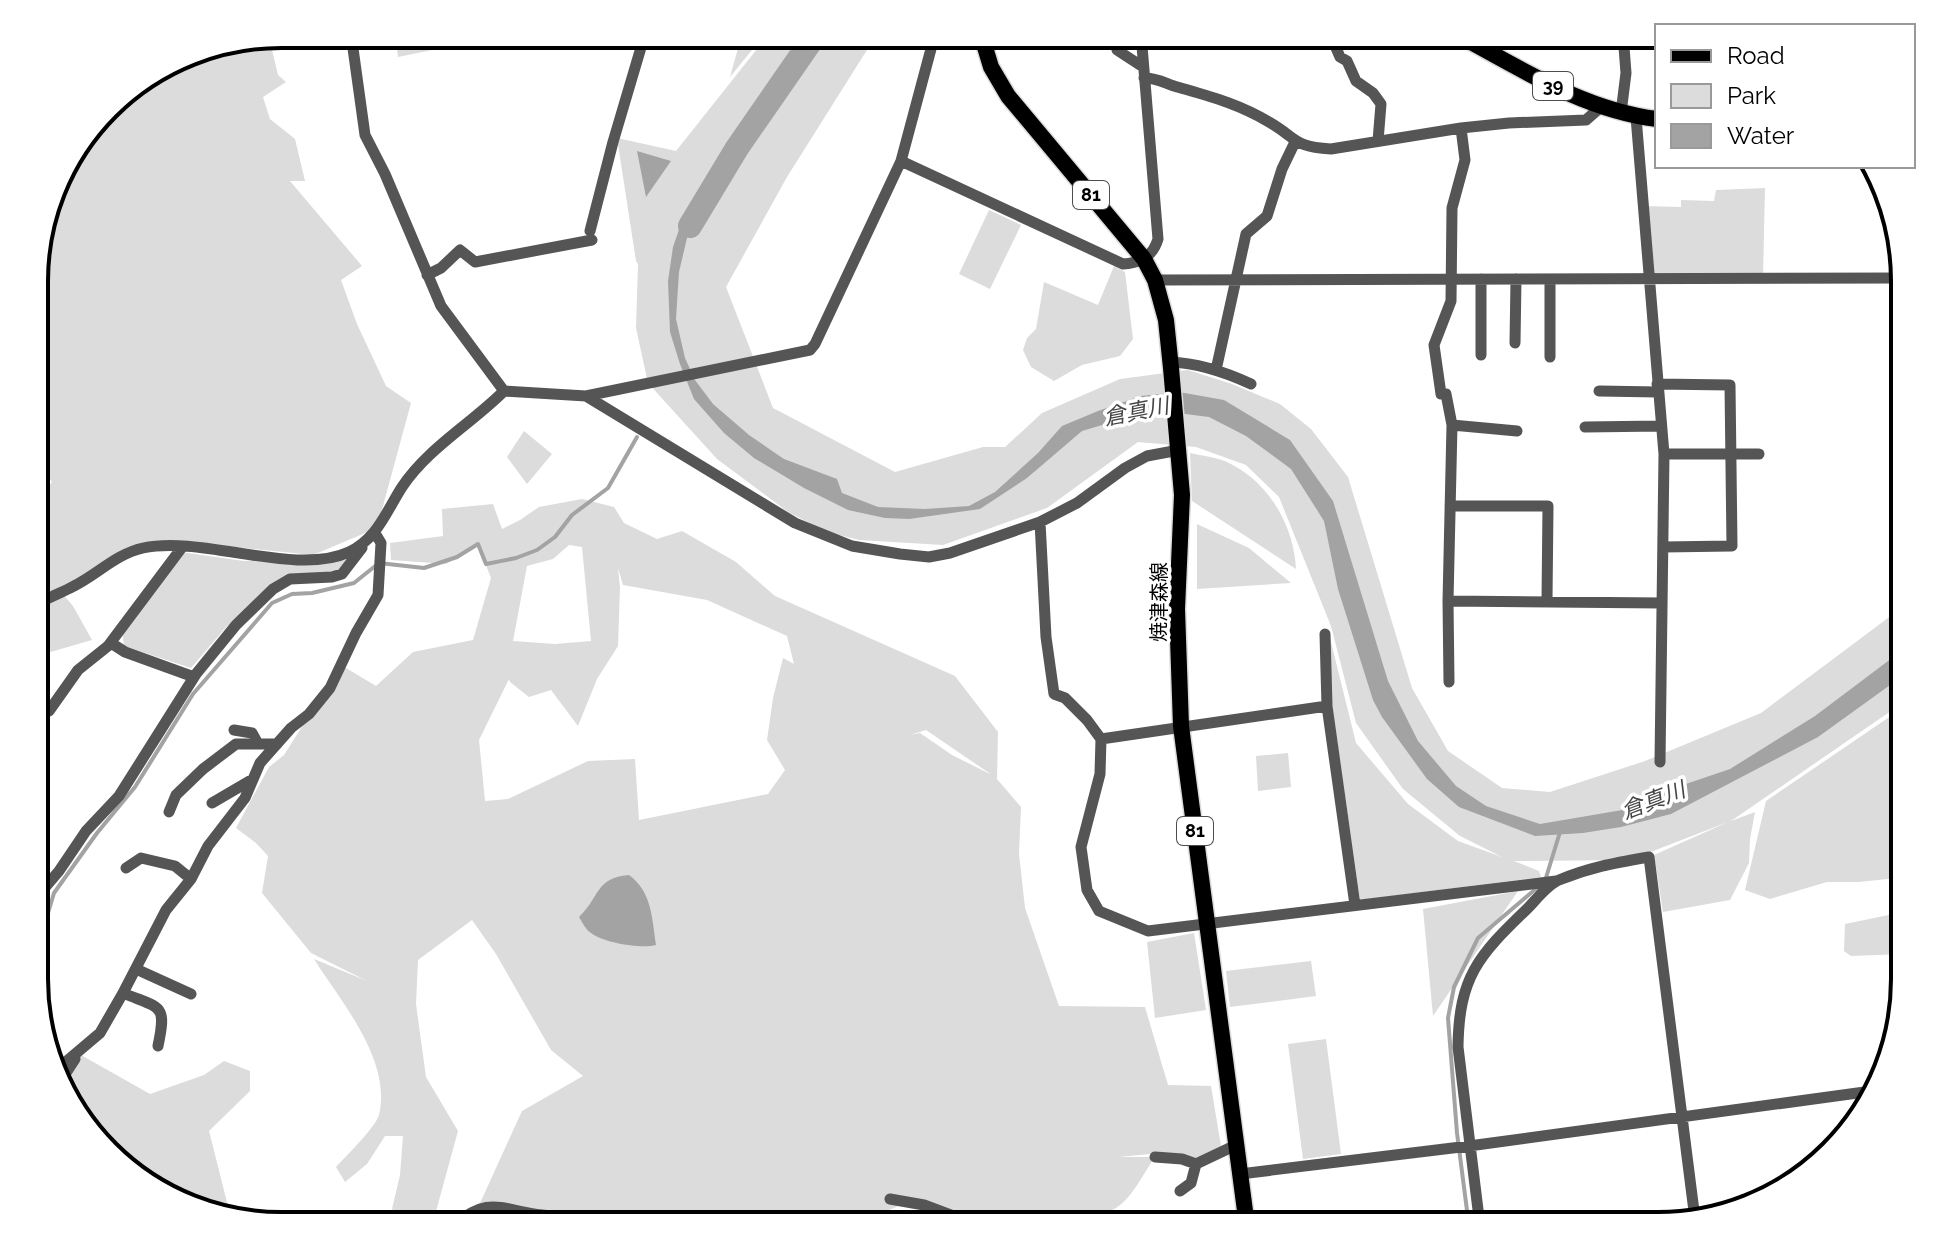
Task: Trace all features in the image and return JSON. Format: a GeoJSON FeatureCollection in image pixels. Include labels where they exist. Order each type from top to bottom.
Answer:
{"type":"FeatureCollection","features":[{"type":"Feature","properties":{"kind":"main road","name":"焼津森線"},"geometry":{"type":"LineString","coordinates":[[985,48],[991,67],[1008,96],[1144,259],[1155,280],[1166,320],[1182,495],[1177,609],[1181,726],[1245,1212]]}},
{"type":"Feature","properties":{"kind":"main road","name":"39"},"geometry":{"type":"LineString","coordinates":[[1482,48],[1573,97],[1628,115],[1655,119]]}},
{"type":"Feature","properties":{"kind":"street"},"geometry":{"type":"LineString","coordinates":[[353,48],[365,135],[385,174],[441,306],[504,391]]}},
{"type":"Feature","properties":{"kind":"street"},"geometry":{"type":"LineString","coordinates":[[427,275],[441,268],[460,250],[475,262],[591,236],[612,145],[641,48]]}},
{"type":"Feature","properties":{"kind":"street"},"geometry":{"type":"LineString","coordinates":[[48,884],[86,831],[119,796],[194,677],[236,625],[273,589],[290,579],[342,574],[375,533],[411,475],[504,391],[586,396],[810,350],[901,161],[931,48]]}},
{"type":"Feature","properties":{"kind":"street"},"geometry":{"type":"LineString","coordinates":[[1117,48],[1155,78],[1218,97],[1271,123],[1295,142],[1312,148],[1331,149],[1509,123],[1586,120],[1602,106]]}},
{"type":"Feature","properties":{"kind":"street"},"geometry":{"type":"LineString","coordinates":[[901,161],[1123,264],[1144,259],[1155,249],[1158,239],[1142,48]]}},
{"type":"Feature","properties":{"kind":"street"},"geometry":{"type":"LineString","coordinates":[[1336,48],[1340,57],[1347,61],[1356,81],[1373,93],[1381,104],[1378,141]]}},
{"type":"Feature","properties":{"kind":"street"},"geometry":{"type":"LineString","coordinates":[[1624,48],[1628,115],[1648,278],[1664,454],[1660,762]]}},
{"type":"Feature","properties":{"kind":"street"},"geometry":{"type":"LineString","coordinates":[[1449,682],[1452,425],[1446,394],[1441,394],[1434,345],[1451,301],[1452,208],[1465,160],[1461,128]]}},
{"type":"Feature","properties":{"kind":"street"},"geometry":{"type":"LineString","coordinates":[[1216,370],[1246,234],[1267,216],[1282,169],[1295,142]]}},
{"type":"Feature","properties":{"kind":"street"},"geometry":{"type":"LineString","coordinates":[[1155,280],[1891,278]]}},
{"type":"Feature","properties":{"kind":"street"},"geometry":{"type":"LineString","coordinates":[[1481,279],[1481,355]]}},
{"type":"Feature","properties":{"kind":"street"},"geometry":{"type":"LineString","coordinates":[[1515,343],[1516,279]]}},
{"type":"Feature","properties":{"kind":"street"},"geometry":{"type":"LineString","coordinates":[[1550,279],[1550,357]]}},
{"type":"Feature","properties":{"kind":"street"},"geometry":{"type":"LineString","coordinates":[[1171,365],[1191,363],[1251,384]]}},
{"type":"Feature","properties":{"kind":"street"},"geometry":{"type":"LineString","coordinates":[[1599,391],[1730,385],[1732,546],[1663,547]]}},
{"type":"Feature","properties":{"kind":"street"},"geometry":{"type":"LineString","coordinates":[[586,396],[795,523],[852,546],[929,557],[969,548],[1040,522],[1077,503],[1125,468],[1178,442]]}},
{"type":"Feature","properties":{"kind":"street"},"geometry":{"type":"LineString","coordinates":[[1452,425],[1517,431]]}},
{"type":"Feature","properties":{"kind":"street"},"geometry":{"type":"LineString","coordinates":[[1585,427],[1661,426]]}},
{"type":"Feature","properties":{"kind":"street"},"geometry":{"type":"LineString","coordinates":[[1664,454],[1759,454]]}},
{"type":"Feature","properties":{"kind":"street"},"geometry":{"type":"LineString","coordinates":[[1450,506],[1548,506],[1547,600]]}},
{"type":"Feature","properties":{"kind":"street"},"geometry":{"type":"LineString","coordinates":[[1040,522],[1046,637],[1054,694],[1065,698],[1101,739],[1100,774],[1081,847],[1087,890],[1099,911],[1148,931],[1553,882],[1585,869],[1649,857],[1694,1209]]}},
{"type":"Feature","properties":{"kind":"street"},"geometry":{"type":"LineString","coordinates":[[64,1063],[100,1033],[166,910],[191,879],[208,846],[245,798],[260,763],[330,688],[378,595],[381,543],[375,533]]}},
{"type":"Feature","properties":{"kind":"street"},"geometry":{"type":"LineString","coordinates":[[48,599],[75,586],[127,553],[144,548],[183,546],[315,559],[345,554],[364,544]]}},
{"type":"Feature","properties":{"kind":"street"},"geometry":{"type":"LineString","coordinates":[[48,711],[78,670],[111,643],[183,546]]}},
{"type":"Feature","properties":{"kind":"street"},"geometry":{"type":"LineString","coordinates":[[1448,601],[1662,603]]}},
{"type":"Feature","properties":{"kind":"street"},"geometry":{"type":"LineString","coordinates":[[1325,634],[1327,706],[1355,905]]}},
{"type":"Feature","properties":{"kind":"street"},"geometry":{"type":"LineString","coordinates":[[111,643],[125,652],[194,677]]}},
{"type":"Feature","properties":{"kind":"street"},"geometry":{"type":"LineString","coordinates":[[1101,739],[1327,706]]}},
{"type":"Feature","properties":{"kind":"street"},"geometry":{"type":"LineString","coordinates":[[234,730],[252,733],[258,744]]}},
{"type":"Feature","properties":{"kind":"street"},"geometry":{"type":"LineString","coordinates":[[169,812],[176,795],[236,744],[277,744]]}},
{"type":"Feature","properties":{"kind":"street"},"geometry":{"type":"LineString","coordinates":[[212,803],[254,778]]}},
{"type":"Feature","properties":{"kind":"street"},"geometry":{"type":"LineString","coordinates":[[126,868],[141,858],[175,866],[191,879]]}},
{"type":"Feature","properties":{"kind":"street"},"geometry":{"type":"LineString","coordinates":[[1478,1212],[1467,1146],[1458,1018],[1465,988],[1475,966],[1491,944],[1553,882]]}},
{"type":"Feature","properties":{"kind":"street"},"geometry":{"type":"LineString","coordinates":[[136,969],[191,994]]}},
{"type":"Feature","properties":{"kind":"street"},"geometry":{"type":"LineString","coordinates":[[123,993],[159,1008],[164,1018],[158,1046]]}},
{"type":"Feature","properties":{"kind":"street"},"geometry":{"type":"LineString","coordinates":[[67,1071],[81,1050]]}},
{"type":"Feature","properties":{"kind":"street"},"geometry":{"type":"LineString","coordinates":[[1240,1174],[1861,1092]]}},
{"type":"Feature","properties":{"kind":"street"},"geometry":{"type":"LineString","coordinates":[[1155,1157],[1182,1159],[1196,1164],[1236,1145]]}},
{"type":"Feature","properties":{"kind":"street"},"geometry":{"type":"LineString","coordinates":[[1180,1191],[1191,1183],[1196,1164]]}},
{"type":"Feature","properties":{"kind":"street"},"geometry":{"type":"LineString","coordinates":[[890,1199],[943,1212]]}},
{"type":"Feature","properties":{"kind":"street"},"geometry":{"type":"LineString","coordinates":[[471,1212],[496,1205],[528,1212]]}},
{"type":"Feature","properties":{"kind":"green space"},"geometry":{"type":"Polygon","coordinates":[[[397,48],[442,48],[398,57],[397,48]]]}},
{"type":"Feature","properties":{"kind":"green space"},"geometry":{"type":"Polygon","coordinates":[[[738,48],[754,48],[730,77],[738,48]]]}},
{"type":"Feature","properties":{"kind":"green space"},"geometry":{"type":"Polygon","coordinates":[[[758,48],[868,48],[787,177],[726,287],[773,408],[895,472],[983,447],[1005,447],[1042,413],[1120,379],[1188,370],[1280,404],[1311,429],[1348,477],[1412,688],[1448,751],[1502,788],[1550,792],[1645,761],[1761,713],[1891,616],[1891,711],[1731,821],[1755,812],[1749,863],[1730,900],[1663,912],[1654,855],[1728,822],[1630,860],[1514,861],[1539,871],[1541,877],[1360,900],[1330,690],[1330,638],[1356,743],[1408,804],[1458,841],[1502,857],[1460,836],[1403,789],[1356,723],[1331,626],[1279,497],[1246,465],[1196,447],[1138,442],[1047,508],[943,545],[859,540],[827,532],[788,512],[717,459],[648,383],[636,328],[638,264],[617,138],[676,151],[758,48]]]}},
{"type":"Feature","properties":{"kind":"green space"},"geometry":{"type":"Polygon","coordinates":[[[272,50],[278,75],[286,82],[263,97],[270,119],[295,139],[305,181],[290,181],[362,266],[341,280],[357,324],[386,386],[411,403],[377,528],[313,555],[167,540],[60,591],[73,606],[92,640],[48,653],[48,486],[52,482],[48,476],[48,281],[50,250],[62,203],[87,151],[127,106],[151,87],[206,60],[235,52],[272,50]]]}},
{"type":"Feature","properties":{"kind":"green space"},"geometry":{"type":"Polygon","coordinates":[[[1765,188],[1763,278],[1648,278],[1643,206],[1681,207],[1681,200],[1714,201],[1716,190],[1765,188]]]}},
{"type":"Feature","properties":{"kind":"green space"},"geometry":{"type":"Polygon","coordinates":[[[989,210],[1021,225],[990,289],[959,274],[989,210]]]}},
{"type":"Feature","properties":{"kind":"green space"},"geometry":{"type":"Polygon","coordinates":[[[1114,266],[1125,272],[1133,339],[1120,356],[1082,365],[1054,381],[1031,367],[1023,350],[1027,338],[1036,329],[1044,282],[1098,305],[1114,266]]]}},
{"type":"Feature","properties":{"kind":"green space"},"geometry":{"type":"Polygon","coordinates":[[[524,431],[552,454],[527,484],[507,457],[524,431]]]}},
{"type":"Feature","properties":{"kind":"green space"},"geometry":{"type":"Polygon","coordinates":[[[1190,453],[1227,462],[1242,470],[1266,493],[1290,536],[1296,569],[1192,501],[1190,453]]]}},
{"type":"Feature","properties":{"kind":"green space"},"geometry":{"type":"Polygon","coordinates":[[[582,499],[614,507],[624,523],[657,539],[682,531],[736,562],[775,596],[955,676],[998,732],[997,779],[1021,807],[1019,854],[1025,908],[1059,1006],[1145,1007],[1168,1085],[1211,1086],[1221,1146],[1192,1162],[1150,1154],[1119,1157],[1155,1157],[1128,1197],[1107,1212],[937,1212],[907,1202],[885,1212],[472,1212],[481,1201],[522,1111],[583,1076],[551,1050],[496,954],[472,920],[418,960],[416,1004],[426,1077],[458,1131],[436,1212],[394,1212],[392,1209],[400,1175],[403,1136],[385,1136],[367,1164],[345,1182],[336,1167],[376,1121],[381,1094],[378,1073],[362,1032],[314,959],[367,981],[311,953],[262,893],[268,856],[236,828],[269,767],[284,755],[341,665],[376,686],[413,652],[473,640],[491,578],[478,545],[446,564],[391,560],[390,543],[443,536],[442,509],[493,504],[502,529],[539,507],[582,499]],[[569,545],[553,559],[527,566],[513,641],[555,644],[591,641],[582,547],[569,545]],[[618,568],[618,646],[597,679],[578,726],[551,690],[529,697],[509,679],[479,740],[485,801],[508,799],[588,761],[635,759],[639,820],[768,794],[785,770],[767,740],[783,658],[794,664],[787,636],[707,600],[623,585],[618,568]],[[926,730],[910,735],[920,733],[952,755],[990,774],[926,730]]]}},
{"type":"Feature","properties":{"kind":"green space"},"geometry":{"type":"Polygon","coordinates":[[[1197,524],[1249,548],[1291,583],[1197,589],[1197,524]]]}},
{"type":"Feature","properties":{"kind":"green space"},"geometry":{"type":"Polygon","coordinates":[[[181,552],[244,561],[354,556],[332,577],[288,575],[245,617],[227,626],[191,668],[124,646],[122,631],[181,552]]]}},
{"type":"Feature","properties":{"kind":"green space"},"geometry":{"type":"Polygon","coordinates":[[[1891,716],[1891,879],[1827,882],[1770,899],[1745,890],[1766,801],[1891,716]]]}},
{"type":"Feature","properties":{"kind":"green space"},"geometry":{"type":"Polygon","coordinates":[[[1288,753],[1291,787],[1258,791],[1256,756],[1288,753]]]}},
{"type":"Feature","properties":{"kind":"green space"},"geometry":{"type":"Polygon","coordinates":[[[1518,891],[1433,1016],[1423,909],[1518,891]]]}},
{"type":"Feature","properties":{"kind":"green space"},"geometry":{"type":"Polygon","coordinates":[[[1891,914],[1891,954],[1851,956],[1844,951],[1845,924],[1891,914]]]}},
{"type":"Feature","properties":{"kind":"green space"},"geometry":{"type":"Polygon","coordinates":[[[1194,933],[1206,1010],[1155,1018],[1147,942],[1194,933]]]}},
{"type":"Feature","properties":{"kind":"green space"},"geometry":{"type":"Polygon","coordinates":[[[1311,961],[1316,996],[1230,1007],[1226,971],[1311,961]]]}},
{"type":"Feature","properties":{"kind":"green space"},"geometry":{"type":"Polygon","coordinates":[[[1326,1039],[1341,1154],[1303,1159],[1288,1044],[1326,1039]]]}},
{"type":"Feature","properties":{"kind":"green space"},"geometry":{"type":"Polygon","coordinates":[[[81,1055],[150,1094],[204,1075],[224,1061],[250,1071],[250,1091],[209,1131],[228,1206],[178,1188],[139,1164],[96,1121],[79,1096],[66,1067],[81,1055]]]}},
{"type":"Feature","properties":{"kind":"water"},"geometry":{"type":"Polygon","coordinates":[[[637,151],[671,161],[646,197],[637,151]]]}},
{"type":"Feature","properties":{"kind":"water"},"geometry":{"type":"Polygon","coordinates":[[[736,151],[687,238],[679,272],[676,319],[685,358],[695,380],[713,404],[749,435],[784,459],[837,479],[842,493],[878,507],[925,509],[969,506],[995,492],[1062,426],[1098,411],[1141,396],[1179,392],[1224,400],[1290,440],[1333,501],[1388,681],[1418,741],[1456,786],[1486,806],[1540,824],[1634,808],[1677,787],[1730,769],[1815,716],[1891,659],[1891,684],[1818,737],[1671,814],[1621,827],[1535,836],[1459,807],[1427,779],[1373,700],[1338,589],[1324,521],[1291,469],[1246,436],[1209,417],[1162,411],[1082,431],[1027,478],[980,509],[909,519],[885,518],[848,510],[754,458],[724,433],[694,399],[680,364],[670,332],[668,281],[673,247],[685,212],[718,166],[736,151]]]}},
{"type":"Feature","properties":{"kind":"water"},"geometry":{"type":"Polygon","coordinates":[[[629,875],[647,898],[656,945],[633,946],[605,940],[589,932],[579,917],[604,884],[629,875]]]}},
{"type":"Feature","properties":{"kind":"waterway","name":"倉真川"},"geometry":{"type":"LineString","coordinates":[[690,226],[737,148],[806,48]]}},
{"type":"Feature","properties":{"kind":"waterway"},"geometry":{"type":"LineString","coordinates":[[48,913],[54,893],[135,787],[193,694],[272,603],[292,594],[312,593],[354,583],[379,563],[424,568],[457,557],[478,544],[486,564],[537,550],[555,537],[572,515],[608,488],[637,437]]}},
{"type":"Feature","properties":{"kind":"waterway"},"geometry":{"type":"LineString","coordinates":[[1545,881],[1560,832]]}},
{"type":"Feature","properties":{"kind":"waterway"},"geometry":{"type":"LineString","coordinates":[[1467,1212],[1448,1018],[1454,987],[1478,938],[1538,887]]}}]}
